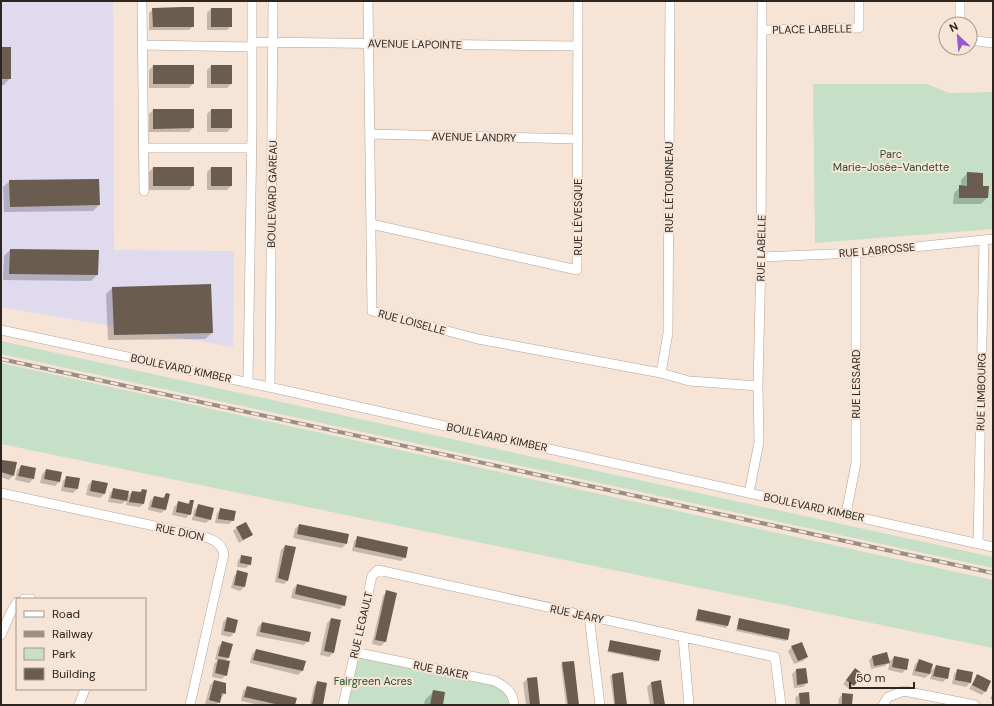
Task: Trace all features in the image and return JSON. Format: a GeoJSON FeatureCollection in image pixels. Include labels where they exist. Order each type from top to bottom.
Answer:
{"type":"FeatureCollection","features":[{"type":"Feature","properties":{"kind":"street"},"geometry":{"type":"LineString","coordinates":[[142,1],[144,191]]}},
{"type":"Feature","properties":{"kind":"street","name":"BOULEVARD GAREAU"},"geometry":{"type":"LineString","coordinates":[[248,382],[252,148],[252,1]]}},
{"type":"Feature","properties":{"kind":"street","name":"BOULEVARD GAREAU"},"geometry":{"type":"LineString","coordinates":[[270,387],[273,1]]}},
{"type":"Feature","properties":{"kind":"street","name":"RUE LOISELLE"},"geometry":{"type":"LineString","coordinates":[[368,1],[372,311],[478,339],[661,373],[689,381],[758,386]]}},
{"type":"Feature","properties":{"kind":"street","name":"RUE LÉVESQUE"},"geometry":{"type":"LineString","coordinates":[[371,224],[578,270],[578,1]]}},
{"type":"Feature","properties":{"kind":"street","name":"RUE LÉTOURNEAU"},"geometry":{"type":"LineString","coordinates":[[661,373],[668,333],[670,1]]}},
{"type":"Feature","properties":{"kind":"street","name":"RUE LABELLE"},"geometry":{"type":"LineString","coordinates":[[749,493],[759,442],[758,386],[761,257],[762,1]]}},
{"type":"Feature","properties":{"kind":"street","name":"PLACE LABELLE"},"geometry":{"type":"LineString","coordinates":[[763,30],[858,28],[859,1]]}},
{"type":"Feature","properties":{"kind":"street"},"geometry":{"type":"LineString","coordinates":[[960,1],[960,16]]}},
{"type":"Feature","properties":{"kind":"street"},"geometry":{"type":"LineString","coordinates":[[978,41],[993,43]]}},
{"type":"Feature","properties":{"kind":"street","name":"AVENUE LAPOINTE"},"geometry":{"type":"LineString","coordinates":[[143,45],[252,44],[273,42],[578,46]]}},
{"type":"Feature","properties":{"kind":"street","name":"AVENUE LANDRY"},"geometry":{"type":"LineString","coordinates":[[370,134],[578,139]]}},
{"type":"Feature","properties":{"kind":"street"},"geometry":{"type":"LineString","coordinates":[[143,148],[252,148]]}},
{"type":"Feature","properties":{"kind":"street","name":"RUE LABROSSE"},"geometry":{"type":"LineString","coordinates":[[761,257],[856,253],[988,240]]}},
{"type":"Feature","properties":{"kind":"street","name":"RUE LIMBOURG"},"geometry":{"type":"LineString","coordinates":[[978,544],[988,240]]}},
{"type":"Feature","properties":{"kind":"street","name":"RUE LESSARD"},"geometry":{"type":"LineString","coordinates":[[846,514],[856,463],[856,253]]}},
{"type":"Feature","properties":{"kind":"street","name":"BOULEVARD KIMBER"},"geometry":{"type":"LineString","coordinates":[[1,330],[248,382],[993,547]]}},
{"type":"Feature","properties":{"kind":"street","name":"RUE DION"},"geometry":{"type":"LineString","coordinates":[[1,493],[200,536],[218,542],[224,554],[190,705]]}},
{"type":"Feature","properties":{"kind":"street","name":"RUE JEARY"},"geometry":{"type":"LineString","coordinates":[[378,570],[775,657],[781,705]]}},
{"type":"Feature","properties":{"kind":"street","name":"RUE LEGAULT"},"geometry":{"type":"LineString","coordinates":[[343,705],[372,576],[378,570]]}},
{"type":"Feature","properties":{"kind":"street"},"geometry":{"type":"LineString","coordinates":[[1,635],[16,604]]}},
{"type":"Feature","properties":{"kind":"street"},"geometry":{"type":"LineString","coordinates":[[589,616],[600,705]]}},
{"type":"Feature","properties":{"kind":"street"},"geometry":{"type":"LineString","coordinates":[[683,637],[689,705]]}},
{"type":"Feature","properties":{"kind":"street","name":"RUE BAKER"},"geometry":{"type":"LineString","coordinates":[[354,652],[495,681],[506,687],[513,698],[514,705]]}},
{"type":"Feature","properties":{"kind":"street"},"geometry":{"type":"LineString","coordinates":[[79,705],[85,690]]}},
{"type":"Feature","properties":{"kind":"street"},"geometry":{"type":"LineString","coordinates":[[886,701],[904,691],[975,705]]}},
{"type":"Feature","properties":{"kind":"shaded area"},"geometry":{"type":"Polygon","coordinates":[[[1,1],[113,1],[114,250],[234,251],[233,347],[1,307],[1,1]]]}},
{"type":"Feature","properties":{"kind":"green space","name":"Parc Marie-Josée-Vandette"},"geometry":{"type":"Polygon","coordinates":[[[813,84],[927,84],[949,93],[993,92],[993,229],[815,243],[813,84]]]}},
{"type":"Feature","properties":{"kind":"green space"},"geometry":{"type":"Polygon","coordinates":[[[1,341],[993,557],[993,568],[1,354],[1,341]]]}},
{"type":"Feature","properties":{"kind":"green space"},"geometry":{"type":"Polygon","coordinates":[[[1,363],[993,580],[993,648],[1,444],[1,363]]]}},
{"type":"Feature","properties":{"kind":"green space","name":"Fairgreen Acres"},"geometry":{"type":"Polygon","coordinates":[[[354,652],[495,681],[514,705],[343,705],[354,652]]]}},
{"type":"Feature","properties":{"kind":"building"},"geometry":{"type":"Polygon","coordinates":[[[194,7],[194,27],[153,27],[152,8],[194,7]]]}},
{"type":"Feature","properties":{"kind":"building"},"geometry":{"type":"Polygon","coordinates":[[[211,8],[232,8],[232,27],[211,27],[211,8]]]}},
{"type":"Feature","properties":{"kind":"building"},"geometry":{"type":"Polygon","coordinates":[[[1,47],[11,47],[11,79],[1,79],[1,47]]]}},
{"type":"Feature","properties":{"kind":"building"},"geometry":{"type":"Polygon","coordinates":[[[153,65],[194,65],[194,84],[153,84],[153,65]]]}},
{"type":"Feature","properties":{"kind":"building"},"geometry":{"type":"Polygon","coordinates":[[[211,65],[232,65],[232,84],[211,84],[211,65]]]}},
{"type":"Feature","properties":{"kind":"building"},"geometry":{"type":"Polygon","coordinates":[[[153,109],[194,109],[194,128],[153,129],[153,109]]]}},
{"type":"Feature","properties":{"kind":"building"},"geometry":{"type":"Polygon","coordinates":[[[211,109],[232,109],[232,128],[211,128],[211,109]]]}},
{"type":"Feature","properties":{"kind":"building"},"geometry":{"type":"Polygon","coordinates":[[[153,167],[194,167],[194,186],[153,186],[153,167]]]}},
{"type":"Feature","properties":{"kind":"building"},"geometry":{"type":"Polygon","coordinates":[[[211,167],[232,167],[232,186],[211,186],[211,167]]]}},
{"type":"Feature","properties":{"kind":"building"},"geometry":{"type":"Polygon","coordinates":[[[967,172],[983,173],[983,186],[989,186],[988,198],[959,198],[959,185],[967,186],[967,172]]]}},
{"type":"Feature","properties":{"kind":"building"},"geometry":{"type":"Polygon","coordinates":[[[99,179],[100,205],[10,207],[9,180],[99,179]]]}},
{"type":"Feature","properties":{"kind":"building"},"geometry":{"type":"Polygon","coordinates":[[[10,249],[99,250],[98,275],[9,274],[10,249]]]}},
{"type":"Feature","properties":{"kind":"building"},"geometry":{"type":"Polygon","coordinates":[[[211,284],[213,333],[114,335],[112,287],[211,284]]]}},
{"type":"Feature","properties":{"kind":"building"},"geometry":{"type":"Polygon","coordinates":[[[2,460],[17,462],[14,476],[1,472],[2,460]]]}},
{"type":"Feature","properties":{"kind":"building"},"geometry":{"type":"Polygon","coordinates":[[[21,465],[36,468],[34,479],[18,476],[21,465]]]}},
{"type":"Feature","properties":{"kind":"building"},"geometry":{"type":"Polygon","coordinates":[[[46,469],[62,472],[60,482],[44,479],[46,469]]]}},
{"type":"Feature","properties":{"kind":"building"},"geometry":{"type":"Polygon","coordinates":[[[66,476],[80,478],[78,489],[64,487],[66,476]]]}},
{"type":"Feature","properties":{"kind":"building"},"geometry":{"type":"Polygon","coordinates":[[[92,480],[108,483],[105,494],[90,491],[92,480]]]}},
{"type":"Feature","properties":{"kind":"building"},"geometry":{"type":"Polygon","coordinates":[[[113,488],[129,491],[127,501],[111,498],[113,488]]]}},
{"type":"Feature","properties":{"kind":"building"},"geometry":{"type":"Polygon","coordinates":[[[142,489],[147,490],[144,504],[129,502],[132,491],[141,492],[142,489]]]}},
{"type":"Feature","properties":{"kind":"building"},"geometry":{"type":"Polygon","coordinates":[[[166,493],[170,494],[166,510],[151,507],[154,496],[164,498],[166,493]]]}},
{"type":"Feature","properties":{"kind":"building"},"geometry":{"type":"Polygon","coordinates":[[[190,500],[194,500],[191,515],[176,512],[178,501],[189,504],[190,500]]]}},
{"type":"Feature","properties":{"kind":"building"},"geometry":{"type":"Polygon","coordinates":[[[198,504],[214,508],[211,520],[195,516],[198,504]]]}},
{"type":"Feature","properties":{"kind":"building"},"geometry":{"type":"Polygon","coordinates":[[[220,508],[236,511],[234,521],[218,519],[220,508]]]}},
{"type":"Feature","properties":{"kind":"building"},"geometry":{"type":"Polygon","coordinates":[[[246,522],[253,535],[243,540],[236,527],[246,522]]]}},
{"type":"Feature","properties":{"kind":"building"},"geometry":{"type":"Polygon","coordinates":[[[299,524],[349,534],[347,544],[297,534],[299,524]]]}},
{"type":"Feature","properties":{"kind":"building"},"geometry":{"type":"Polygon","coordinates":[[[357,536],[408,547],[406,558],[355,547],[357,536]]]}},
{"type":"Feature","properties":{"kind":"building"},"geometry":{"type":"Polygon","coordinates":[[[285,545],[296,547],[288,581],[278,578],[285,545]]]}},
{"type":"Feature","properties":{"kind":"building"},"geometry":{"type":"Polygon","coordinates":[[[241,555],[252,557],[251,565],[240,563],[241,555]]]}},
{"type":"Feature","properties":{"kind":"building"},"geometry":{"type":"Polygon","coordinates":[[[237,570],[248,573],[245,587],[234,585],[237,570]]]}},
{"type":"Feature","properties":{"kind":"building"},"geometry":{"type":"Polygon","coordinates":[[[297,584],[347,596],[345,606],[295,594],[297,584]]]}},
{"type":"Feature","properties":{"kind":"building"},"geometry":{"type":"Polygon","coordinates":[[[386,590],[397,593],[386,642],[375,640],[386,590]]]}},
{"type":"Feature","properties":{"kind":"building"},"geometry":{"type":"Polygon","coordinates":[[[698,609],[731,616],[728,626],[696,620],[698,609]]]}},
{"type":"Feature","properties":{"kind":"building"},"geometry":{"type":"Polygon","coordinates":[[[227,617],[238,620],[235,633],[224,631],[227,617]]]}},
{"type":"Feature","properties":{"kind":"building"},"geometry":{"type":"Polygon","coordinates":[[[331,618],[341,620],[334,653],[324,651],[331,618]]]}},
{"type":"Feature","properties":{"kind":"building"},"geometry":{"type":"Polygon","coordinates":[[[739,618],[790,629],[788,640],[737,629],[739,618]]]}},
{"type":"Feature","properties":{"kind":"building"},"geometry":{"type":"Polygon","coordinates":[[[262,622],[311,632],[309,642],[260,632],[262,622]]]}},
{"type":"Feature","properties":{"kind":"building"},"geometry":{"type":"Polygon","coordinates":[[[610,640],[661,650],[659,661],[608,651],[610,640]]]}},
{"type":"Feature","properties":{"kind":"building"},"geometry":{"type":"Polygon","coordinates":[[[222,641],[233,644],[229,658],[218,656],[222,641]]]}},
{"type":"Feature","properties":{"kind":"building"},"geometry":{"type":"Polygon","coordinates":[[[802,642],[808,657],[798,661],[791,646],[802,642]]]}},
{"type":"Feature","properties":{"kind":"building"},"geometry":{"type":"Polygon","coordinates":[[[256,649],[306,661],[303,671],[253,660],[256,649]]]}},
{"type":"Feature","properties":{"kind":"building"},"geometry":{"type":"Polygon","coordinates":[[[887,652],[890,663],[874,666],[872,656],[887,652]]]}},
{"type":"Feature","properties":{"kind":"building"},"geometry":{"type":"Polygon","coordinates":[[[894,656],[909,659],[907,670],[892,667],[894,656]]]}},
{"type":"Feature","properties":{"kind":"building"},"geometry":{"type":"Polygon","coordinates":[[[218,659],[230,661],[227,676],[215,673],[218,659]]]}},
{"type":"Feature","properties":{"kind":"building"},"geometry":{"type":"Polygon","coordinates":[[[919,659],[933,664],[930,674],[915,671],[919,659]]]}},
{"type":"Feature","properties":{"kind":"building"},"geometry":{"type":"Polygon","coordinates":[[[574,661],[579,705],[568,705],[562,662],[574,661]]]}},
{"type":"Feature","properties":{"kind":"building"},"geometry":{"type":"Polygon","coordinates":[[[936,665],[950,668],[948,679],[933,676],[936,665]]]}},
{"type":"Feature","properties":{"kind":"building"},"geometry":{"type":"Polygon","coordinates":[[[806,668],[808,683],[797,685],[796,669],[806,668]]]}},
{"type":"Feature","properties":{"kind":"building"},"geometry":{"type":"Polygon","coordinates":[[[855,668],[863,674],[854,686],[846,680],[855,668]]]}},
{"type":"Feature","properties":{"kind":"building"},"geometry":{"type":"Polygon","coordinates":[[[957,669],[973,672],[971,683],[955,680],[957,669]]]}},
{"type":"Feature","properties":{"kind":"building"},"geometry":{"type":"Polygon","coordinates":[[[623,672],[627,705],[615,705],[612,674],[623,672]]]}},
{"type":"Feature","properties":{"kind":"building"},"geometry":{"type":"Polygon","coordinates":[[[977,674],[991,681],[986,692],[972,685],[977,674]]]}},
{"type":"Feature","properties":{"kind":"building"},"geometry":{"type":"Polygon","coordinates":[[[537,677],[540,705],[530,705],[527,678],[537,677]]]}},
{"type":"Feature","properties":{"kind":"building"},"geometry":{"type":"Polygon","coordinates":[[[214,680],[226,683],[226,694],[222,693],[220,703],[209,700],[214,680]]]}},
{"type":"Feature","properties":{"kind":"building"},"geometry":{"type":"Polygon","coordinates":[[[661,680],[665,705],[654,705],[651,682],[661,680]]]}},
{"type":"Feature","properties":{"kind":"building"},"geometry":{"type":"Polygon","coordinates":[[[317,681],[327,683],[323,705],[312,705],[317,681]]]}},
{"type":"Feature","properties":{"kind":"building"},"geometry":{"type":"Polygon","coordinates":[[[247,686],[297,698],[295,705],[280,705],[244,697],[247,686]]]}},
{"type":"Feature","properties":{"kind":"building"},"geometry":{"type":"Polygon","coordinates":[[[433,690],[445,692],[443,705],[430,705],[433,690]]]}},
{"type":"Feature","properties":{"kind":"building"},"geometry":{"type":"Polygon","coordinates":[[[809,692],[810,705],[800,705],[799,693],[809,692]]]}},
{"type":"Feature","properties":{"kind":"building"},"geometry":{"type":"Polygon","coordinates":[[[842,693],[853,694],[852,705],[842,705],[842,693]]]}},
{"type":"Feature","properties":{"kind":"railway"},"geometry":{"type":"LineString","coordinates":[[1,359],[993,573]]}}]}
